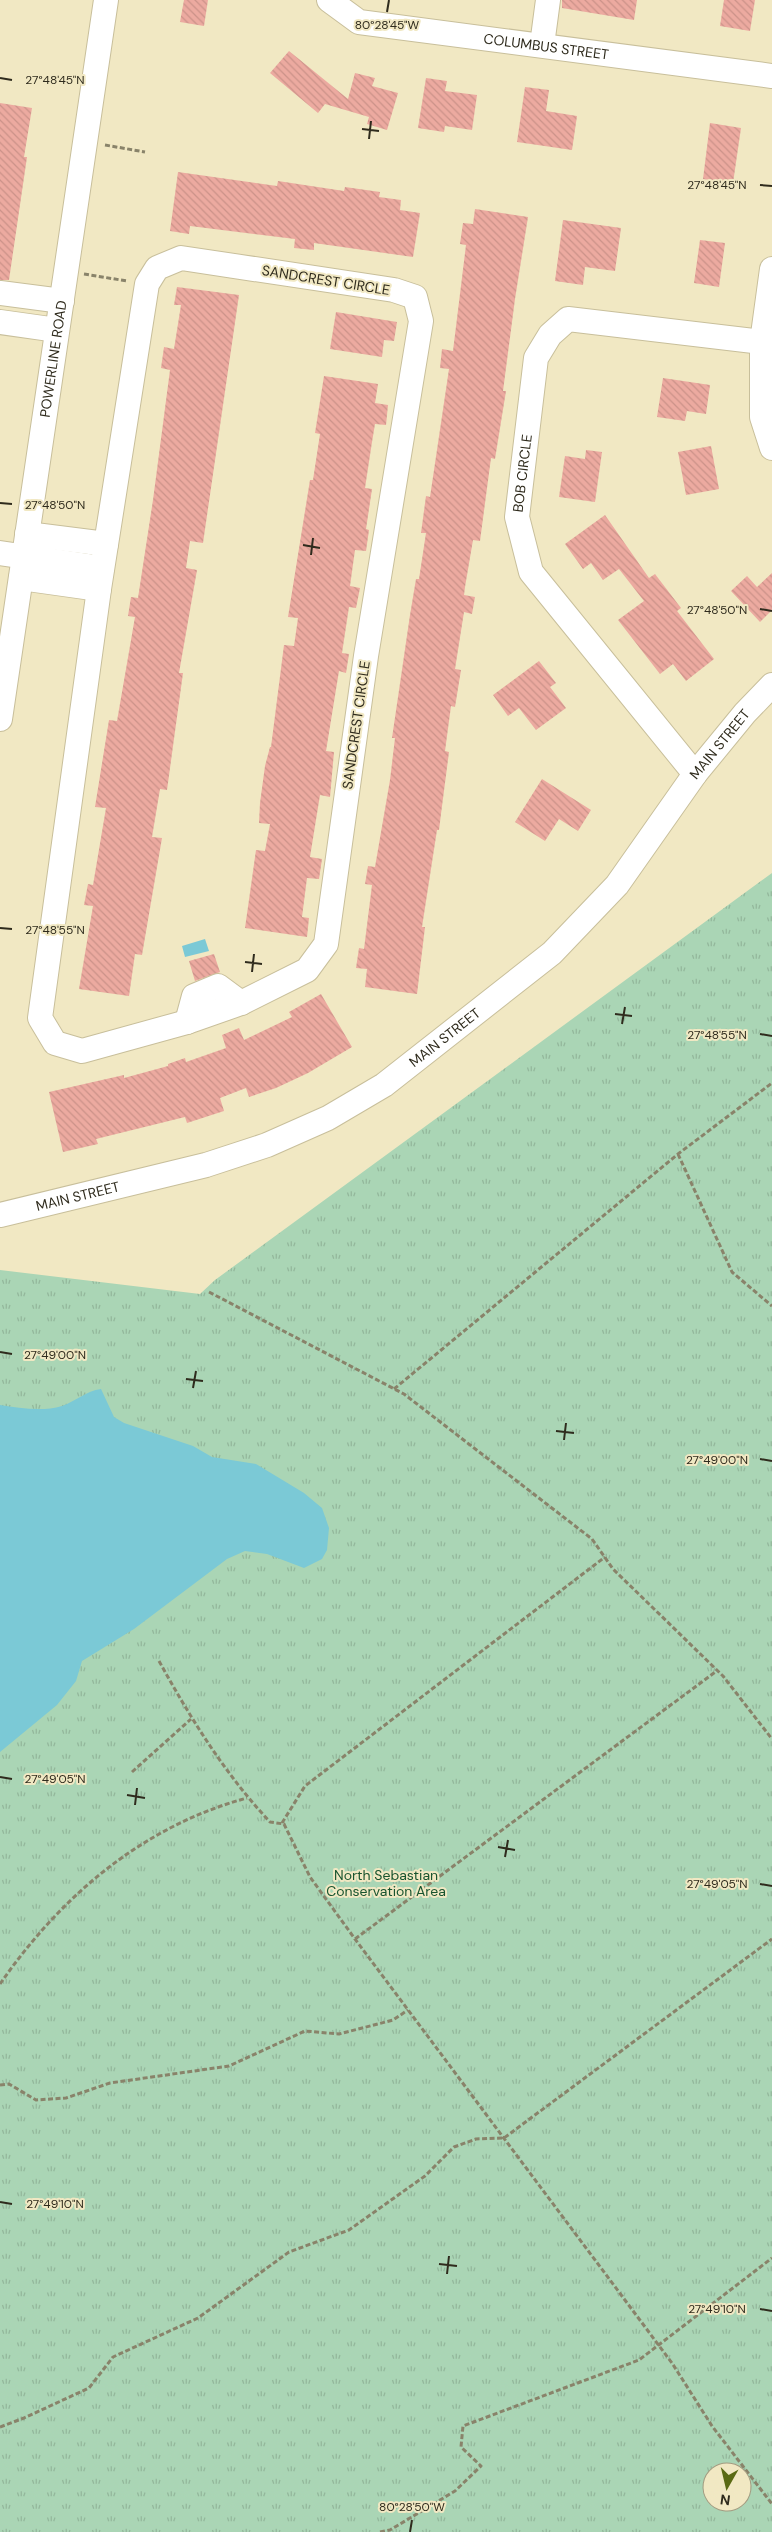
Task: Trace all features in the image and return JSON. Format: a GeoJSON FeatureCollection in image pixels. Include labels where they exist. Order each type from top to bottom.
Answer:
{"type":"FeatureCollection","features":[{"type":"Feature","properties":{"kind":"street","name":"POWERLINE ROAD"},"geometry":{"type":"LineString","coordinates":[[0,719],[106,0]]}},
{"type":"Feature","properties":{"kind":"street","name":"COLUMBUS STREET"},"geometry":{"type":"LineString","coordinates":[[328,0],[360,22],[542,44],[772,76]]}},
{"type":"Feature","properties":{"kind":"street"},"geometry":{"type":"LineString","coordinates":[[542,44],[548,0]]}},
{"type":"Feature","properties":{"kind":"street","name":"SANDCREST CIRCLE"},"geometry":{"type":"LineString","coordinates":[[180,258],[394,290],[415,297],[420,320],[366,656],[326,944],[307,970],[241,1003],[187,1022],[82,1051],[55,1043],[40,1018],[106,544],[147,284],[156,268],[180,258]]}},
{"type":"Feature","properties":{"kind":"street"},"geometry":{"type":"LineString","coordinates":[[772,269],[762,342],[762,417],[772,448]]}},
{"type":"Feature","properties":{"kind":"street"},"geometry":{"type":"LineString","coordinates":[[0,294],[62,301]]}},
{"type":"Feature","properties":{"kind":"street","name":"BOB CIRCLE"},"geometry":{"type":"LineString","coordinates":[[695,774],[531,572],[517,517],[536,358],[550,335],[568,319],[762,342]]}},
{"type":"Feature","properties":{"kind":"street"},"geometry":{"type":"LineString","coordinates":[[0,322],[57,330]]}},
{"type":"Feature","properties":{"kind":"street"},"geometry":{"type":"LineString","coordinates":[[24,556],[106,544]]}},
{"type":"Feature","properties":{"kind":"street"},"geometry":{"type":"LineString","coordinates":[[0,553],[24,556],[100,579]]}},
{"type":"Feature","properties":{"kind":"street","name":"MAIN STREET"},"geometry":{"type":"LineString","coordinates":[[0,1215],[206,1165],[250,1151],[328,1118],[384,1085],[552,953],[617,885],[695,774],[745,713],[772,685]]}},
{"type":"Feature","properties":{"kind":"path"},"geometry":{"type":"LineString","coordinates":[[98,144],[145,152]]}},
{"type":"Feature","properties":{"kind":"path"},"geometry":{"type":"LineString","coordinates":[[66,271],[135,283]]}},
{"type":"Feature","properties":{"kind":"path"},"geometry":{"type":"LineString","coordinates":[[394,1389],[678,1154],[772,1083]]}},
{"type":"Feature","properties":{"kind":"path"},"geometry":{"type":"LineString","coordinates":[[678,1154],[732,1272],[772,1306]]}},
{"type":"Feature","properties":{"kind":"path"},"geometry":{"type":"LineString","coordinates":[[209,1292],[404,1394],[592,1540],[613,1569],[718,1670],[772,1739]]}},
{"type":"Feature","properties":{"kind":"path"},"geometry":{"type":"LineString","coordinates":[[282,1824],[305,1786],[605,1558]]}},
{"type":"Feature","properties":{"kind":"path"},"geometry":{"type":"LineString","coordinates":[[159,1661],[191,1718],[247,1798],[270,1822],[282,1824]]}},
{"type":"Feature","properties":{"kind":"path"},"geometry":{"type":"LineString","coordinates":[[355,1939],[718,1670]]}},
{"type":"Feature","properties":{"kind":"path"},"geometry":{"type":"LineString","coordinates":[[132,1772],[191,1718]]}},
{"type":"Feature","properties":{"kind":"path"},"geometry":{"type":"LineString","coordinates":[[0,1984],[49,1920],[91,1880],[148,1838],[221,1805],[247,1798]]}},
{"type":"Feature","properties":{"kind":"path"},"geometry":{"type":"LineString","coordinates":[[282,1824],[310,1877],[658,2346],[712,2426],[772,2504]]}},
{"type":"Feature","properties":{"kind":"path"},"geometry":{"type":"LineString","coordinates":[[0,2427],[89,2388],[113,2357],[198,2318],[289,2252],[349,2230],[425,2176],[454,2147],[476,2140],[504,2138],[772,1939]]}},
{"type":"Feature","properties":{"kind":"path"},"geometry":{"type":"LineString","coordinates":[[0,2085],[9,2084],[36,2100],[66,2098],[110,2083],[229,2066],[306,2031],[338,2034],[393,2020],[408,2010]]}},
{"type":"Feature","properties":{"kind":"path"},"geometry":{"type":"LineString","coordinates":[[380,2532],[390,2530],[455,2491],[481,2466],[461,2447],[463,2426],[639,2360],[772,2258]]}},
{"type":"Feature","properties":{"kind":"green space","name":"North Sebastian Conservation Area"},"geometry":{"type":"Polygon","coordinates":[[[772,873],[772,2532],[0,2532],[0,1270],[200,1294],[215,1280],[772,873]]]}},
{"type":"Feature","properties":{"kind":"water"},"geometry":{"type":"Polygon","coordinates":[[[205,939],[209,951],[185,957],[182,946],[205,939]]]}},
{"type":"Feature","properties":{"kind":"water"},"geometry":{"type":"Polygon","coordinates":[[[101,1389],[114,1417],[124,1423],[193,1446],[212,1457],[256,1464],[304,1493],[322,1508],[329,1528],[327,1550],[322,1559],[304,1568],[267,1554],[245,1551],[227,1559],[134,1629],[82,1661],[76,1681],[57,1705],[0,1752],[0,1405],[31,1409],[54,1408],[101,1389]]]}},
{"type":"Feature","properties":{"kind":"building"},"geometry":{"type":"Polygon","coordinates":[[[184,0],[208,0],[204,26],[180,22],[184,0]]]}},
{"type":"Feature","properties":{"kind":"building"},"geometry":{"type":"Polygon","coordinates":[[[562,0],[637,0],[634,20],[562,8],[562,0]]]}},
{"type":"Feature","properties":{"kind":"building"},"geometry":{"type":"Polygon","coordinates":[[[724,0],[755,0],[750,31],[720,26],[724,0]]]}},
{"type":"Feature","properties":{"kind":"building"},"geometry":{"type":"Polygon","coordinates":[[[289,51],[348,99],[355,73],[375,78],[372,86],[398,93],[387,130],[367,124],[369,117],[325,104],[318,113],[270,73],[289,51]]]}},
{"type":"Feature","properties":{"kind":"building"},"geometry":{"type":"Polygon","coordinates":[[[426,78],[447,81],[445,91],[477,95],[472,130],[445,126],[444,132],[418,128],[426,78]]]}},
{"type":"Feature","properties":{"kind":"building"},"geometry":{"type":"Polygon","coordinates":[[[525,87],[549,90],[546,111],[577,116],[572,150],[517,142],[525,87]]]}},
{"type":"Feature","properties":{"kind":"building"},"geometry":{"type":"Polygon","coordinates":[[[0,103],[32,108],[24,157],[27,157],[9,280],[0,280],[0,103]]]}},
{"type":"Feature","properties":{"kind":"building"},"geometry":{"type":"Polygon","coordinates":[[[710,123],[741,128],[733,183],[703,179],[710,123]]]}},
{"type":"Feature","properties":{"kind":"building"},"geometry":{"type":"Polygon","coordinates":[[[178,172],[277,186],[278,181],[344,191],[345,187],[380,192],[379,197],[401,200],[400,210],[420,213],[413,257],[314,243],[314,250],[294,248],[295,239],[190,226],[189,234],[170,231],[178,172]]]}},
{"type":"Feature","properties":{"kind":"building"},"geometry":{"type":"Polygon","coordinates":[[[475,209],[528,217],[515,299],[503,391],[506,391],[495,459],[491,458],[480,541],[473,540],[465,587],[464,595],[475,597],[472,614],[464,612],[455,669],[461,670],[455,707],[451,706],[445,751],[449,752],[439,830],[437,830],[422,927],[425,927],[417,994],[365,987],[367,969],[356,968],[359,948],[364,949],[372,885],[365,884],[368,866],[375,867],[390,780],[395,738],[392,738],[410,615],[416,579],[419,579],[426,533],[421,533],[426,496],[430,497],[449,369],[440,368],[442,349],[453,351],[466,245],[460,244],[463,223],[473,224],[475,209]]]}},
{"type":"Feature","properties":{"kind":"building"},"geometry":{"type":"Polygon","coordinates":[[[563,220],[621,228],[615,271],[585,267],[583,285],[555,281],[563,220]]]}},
{"type":"Feature","properties":{"kind":"building"},"geometry":{"type":"Polygon","coordinates":[[[700,240],[725,243],[719,287],[694,283],[700,240]]]}},
{"type":"Feature","properties":{"kind":"building"},"geometry":{"type":"Polygon","coordinates":[[[177,287],[239,295],[203,543],[190,541],[186,568],[197,570],[179,673],[183,673],[167,790],[160,789],[152,837],[162,838],[142,955],[135,954],[129,996],[79,989],[93,906],[84,905],[88,884],[93,885],[106,808],[95,807],[109,720],[117,721],[135,617],[128,616],[131,597],[138,598],[153,500],[170,370],[161,368],[164,347],[174,349],[181,305],[174,305],[177,287]]]}},
{"type":"Feature","properties":{"kind":"building"},"geometry":{"type":"Polygon","coordinates":[[[336,312],[397,322],[394,341],[384,340],[382,357],[330,349],[336,312]]]}},
{"type":"Feature","properties":{"kind":"building"},"geometry":{"type":"Polygon","coordinates":[[[324,376],[378,384],[375,403],[388,405],[386,425],[375,424],[365,488],[372,489],[366,529],[369,530],[366,551],[355,550],[350,586],[360,588],[356,608],[349,607],[342,653],[349,654],[346,673],[339,671],[326,751],[334,752],[330,797],[320,795],[310,857],[322,859],[319,879],[307,878],[302,917],[309,918],[307,937],[245,928],[256,850],[265,851],[270,824],[259,823],[260,803],[265,766],[271,747],[284,645],[294,646],[298,618],[288,617],[310,480],[313,480],[320,434],[315,433],[324,376]]]}},
{"type":"Feature","properties":{"kind":"building"},"geometry":{"type":"Polygon","coordinates":[[[663,378],[710,385],[706,414],[687,411],[685,421],[657,417],[663,378]]]}},
{"type":"Feature","properties":{"kind":"building"},"geometry":{"type":"Polygon","coordinates":[[[711,446],[719,489],[686,495],[678,452],[711,446]]]}},
{"type":"Feature","properties":{"kind":"building"},"geometry":{"type":"Polygon","coordinates":[[[586,450],[602,452],[595,502],[559,497],[565,456],[585,459],[586,450]]]}},
{"type":"Feature","properties":{"kind":"building"},"geometry":{"type":"Polygon","coordinates":[[[605,515],[649,578],[655,574],[681,608],[677,611],[714,659],[686,681],[673,664],[660,674],[618,620],[644,601],[619,569],[603,580],[591,563],[583,569],[565,544],[605,515]]]}},
{"type":"Feature","properties":{"kind":"building"},"geometry":{"type":"Polygon","coordinates":[[[772,573],[772,610],[760,622],[731,591],[747,576],[757,587],[772,573]]]}},
{"type":"Feature","properties":{"kind":"building"},"geometry":{"type":"Polygon","coordinates":[[[539,661],[556,683],[550,687],[566,708],[536,730],[519,708],[508,716],[493,695],[539,661]]]}},
{"type":"Feature","properties":{"kind":"building"},"geometry":{"type":"Polygon","coordinates":[[[542,779],[591,810],[578,831],[559,819],[545,841],[515,822],[542,779]]]}},
{"type":"Feature","properties":{"kind":"building"},"geometry":{"type":"Polygon","coordinates":[[[214,954],[220,972],[195,981],[189,961],[214,954]]]}},
{"type":"Feature","properties":{"kind":"building"},"geometry":{"type":"Polygon","coordinates":[[[321,994],[352,1047],[308,1073],[276,1088],[249,1097],[246,1088],[220,1098],[224,1111],[187,1123],[185,1117],[96,1139],[98,1144],[63,1152],[49,1092],[124,1075],[124,1078],[168,1066],[168,1064],[185,1058],[186,1062],[226,1048],[222,1035],[239,1028],[244,1040],[292,1017],[289,1012],[321,994]]]}}]}
